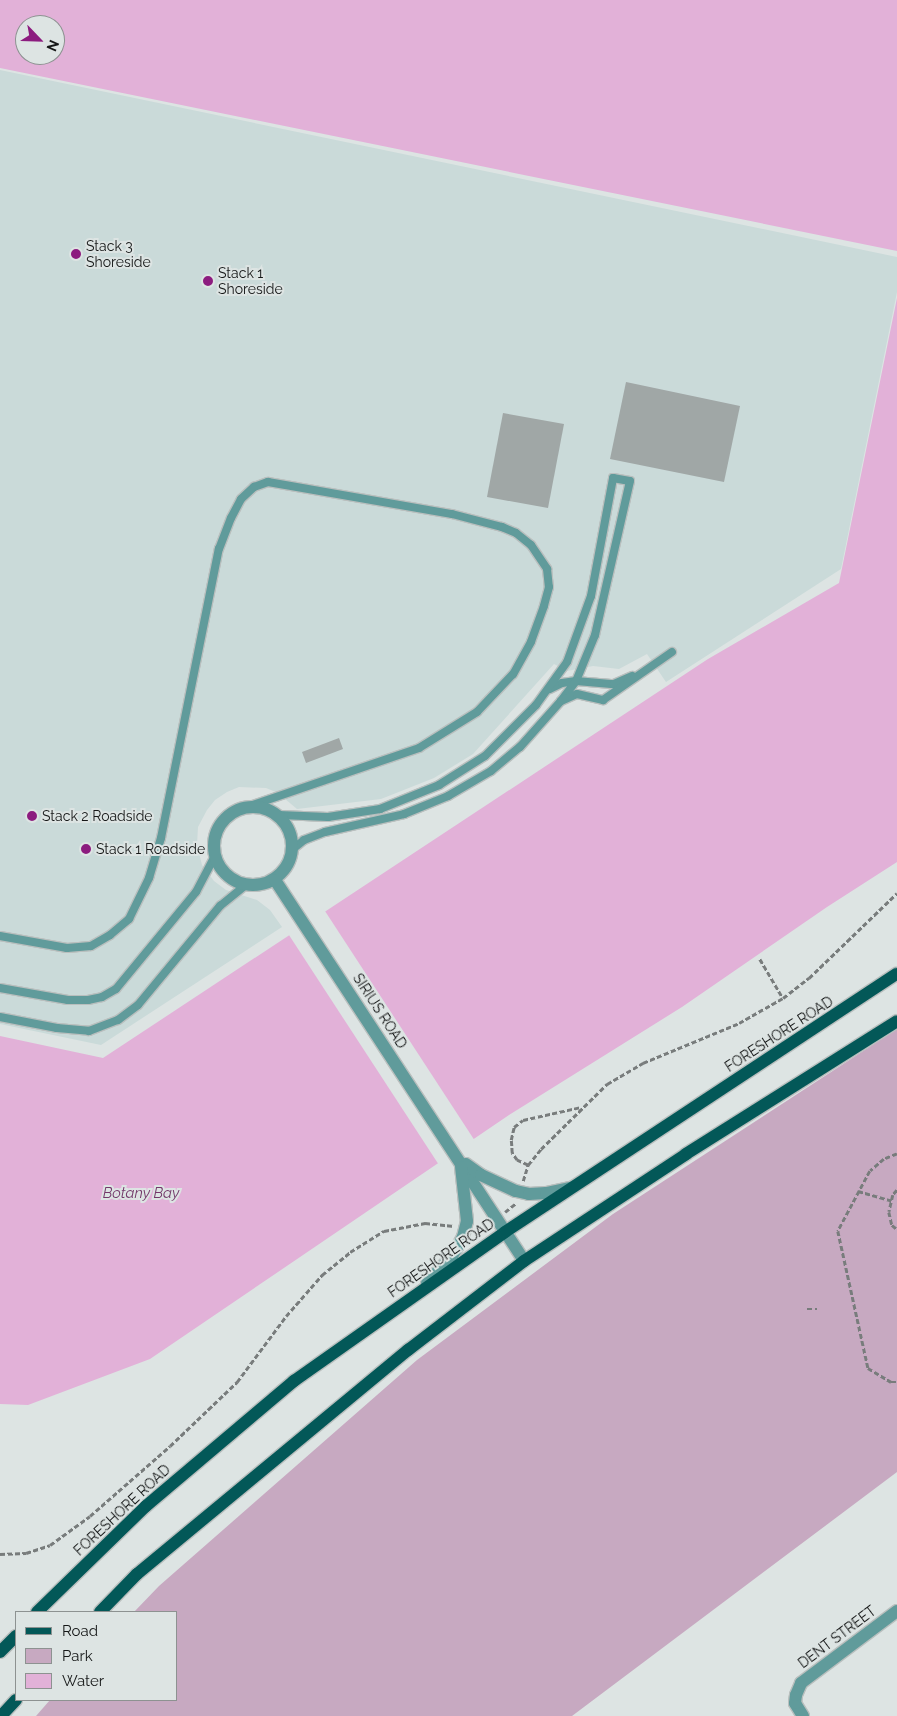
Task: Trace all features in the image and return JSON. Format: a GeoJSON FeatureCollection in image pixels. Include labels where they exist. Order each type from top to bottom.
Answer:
{"type":"FeatureCollection","features":[{"type":"Feature","properties":{"kind":"main road","name":"FORESHORE ROAD"},"geometry":{"type":"LineString","coordinates":[[38,1611],[146,1506],[294,1381],[505,1232],[897,974]]}},
{"type":"Feature","properties":{"kind":"main road"},"geometry":{"type":"LineString","coordinates":[[101,1611],[144,1568],[408,1350],[524,1261],[686,1154],[897,1020]]}},
{"type":"Feature","properties":{"kind":"main road"},"geometry":{"type":"LineString","coordinates":[[0,1652],[15,1637]]}},
{"type":"Feature","properties":{"kind":"main road"},"geometry":{"type":"LineString","coordinates":[[1,1716],[15,1701]]}},
{"type":"Feature","properties":{"kind":"street"},"geometry":{"type":"LineString","coordinates":[[256,806],[268,809],[279,815],[287,825],[292,836],[293,849],[290,861],[284,871],[275,880],[256,886],[246,885],[226,875],[215,856],[214,844],[217,832],[223,821],[232,813],[244,808],[256,806]]}},
{"type":"Feature","properties":{"kind":"street","name":"SIRIUS ROAD"},"geometry":{"type":"LineString","coordinates":[[275,880],[460,1159],[524,1261]]}},
{"type":"Feature","properties":{"kind":"street","name":"SIRIUS ROAD"},"geometry":{"type":"LineString","coordinates":[[460,1159],[481,1175],[516,1191],[529,1194],[546,1193],[572,1187]]}},
{"type":"Feature","properties":{"kind":"street","name":"SIRIUS ROAD"},"geometry":{"type":"LineString","coordinates":[[417,1293],[442,1268],[463,1237],[467,1221],[460,1159]]}},
{"type":"Feature","properties":{"kind":"street","name":"DENT STREET"},"geometry":{"type":"LineString","coordinates":[[804,1716],[795,1703],[801,1683],[897,1611]]}},
{"type":"Feature","properties":{"kind":"lane"},"geometry":{"type":"LineString","coordinates":[[279,815],[328,817],[380,809],[439,785],[485,756],[549,690],[567,662],[591,596],[613,478],[630,481],[599,620],[576,681],[561,701],[520,747],[491,771],[448,796],[404,814],[325,832],[304,840],[293,849]]}},
{"type":"Feature","properties":{"kind":"lane"},"geometry":{"type":"LineString","coordinates":[[0,936],[67,948],[91,946],[110,935],[129,919],[149,878],[161,838],[219,549],[230,518],[241,499],[254,487],[268,482],[452,514],[502,527],[516,533],[531,545],[547,569],[549,587],[544,606],[530,642],[513,674],[478,712],[419,748],[244,808]]}},
{"type":"Feature","properties":{"kind":"lane"},"geometry":{"type":"LineString","coordinates":[[561,701],[577,694],[604,700],[672,652]]}},
{"type":"Feature","properties":{"kind":"lane"},"geometry":{"type":"LineString","coordinates":[[549,690],[562,683],[576,681],[614,684],[643,671]]}},
{"type":"Feature","properties":{"kind":"lane"},"geometry":{"type":"LineString","coordinates":[[0,988],[68,1000],[88,1000],[102,997],[116,989],[196,892],[215,856]]}},
{"type":"Feature","properties":{"kind":"lane"},"geometry":{"type":"LineString","coordinates":[[0,1017],[57,1028],[89,1031],[118,1020],[138,1005],[220,906],[246,885]]}},
{"type":"Feature","properties":{"kind":"path"},"geometry":{"type":"LineString","coordinates":[[582,1107],[523,1120],[514,1127],[511,1140],[512,1153],[517,1160],[528,1165],[582,1107],[607,1084],[643,1063],[739,1023],[783,998],[809,978],[897,892]]}},
{"type":"Feature","properties":{"kind":"path"},"geometry":{"type":"LineString","coordinates":[[760,959],[783,998]]}},
{"type":"Feature","properties":{"kind":"path"},"geometry":{"type":"LineString","coordinates":[[897,1154],[884,1159],[870,1171],[838,1231],[868,1368],[891,1382],[897,1382]]}},
{"type":"Feature","properties":{"kind":"path"},"geometry":{"type":"LineString","coordinates":[[897,1190],[890,1212],[892,1225],[897,1229]]}},
{"type":"Feature","properties":{"kind":"path"},"geometry":{"type":"LineString","coordinates":[[858,1191],[892,1201]]}},
{"type":"Feature","properties":{"kind":"path"},"geometry":{"type":"LineString","coordinates":[[0,1554],[26,1553],[50,1545],[98,1509],[170,1446],[237,1382],[286,1316],[322,1275],[350,1252],[384,1232],[425,1223],[452,1226]]}},
{"type":"Feature","properties":{"kind":"path"},"geometry":{"type":"LineString","coordinates":[[807,1309],[817,1310]]}},
{"type":"Feature","properties":{"kind":"shaded area"},"geometry":{"type":"Polygon","coordinates":[[[0,70],[897,257],[897,292],[841,569],[666,682],[647,654],[619,669],[593,666],[567,671],[554,664],[473,754],[434,778],[381,799],[297,809],[278,793],[266,788],[239,787],[227,792],[215,800],[198,827],[197,845],[202,865],[214,881],[226,890],[257,900],[270,910],[282,927],[101,1045],[0,1024],[0,70]]]}},
{"type":"Feature","properties":{"kind":"green space"},"geometry":{"type":"Polygon","coordinates":[[[897,1029],[897,1472],[572,1716],[36,1716],[49,1701],[178,1701],[178,1611],[135,1611],[159,1586],[417,1360],[613,1214],[897,1029]]]}},
{"type":"Feature","properties":{"kind":"water"},"geometry":{"type":"Polygon","coordinates":[[[0,0],[897,0],[897,251],[0,68],[0,0]]]}},
{"type":"Feature","properties":{"kind":"water","name":"Botany Bay"},"geometry":{"type":"Polygon","coordinates":[[[897,298],[897,862],[827,907],[682,1007],[509,1115],[150,1359],[28,1405],[0,1404],[0,1036],[103,1058],[708,659],[839,583],[897,298]]]}},
{"type":"Feature","properties":{"kind":"pier"},"geometry":{"type":"Polygon","coordinates":[[[323,908],[475,1141],[439,1165],[287,932],[323,908]]]}},
{"type":"Feature","properties":{"kind":"building"},"geometry":{"type":"Polygon","coordinates":[[[626,382],[740,406],[724,482],[610,459],[626,382]]]}},
{"type":"Feature","properties":{"kind":"building"},"geometry":{"type":"Polygon","coordinates":[[[503,413],[564,424],[548,508],[487,497],[503,413]]]}},
{"type":"Feature","properties":{"kind":"building"},"geometry":{"type":"Polygon","coordinates":[[[339,738],[343,749],[306,763],[302,752],[339,738]]]}},
{"type":"Feature","properties":{"kind":"place","name":"Stack 3 Shoreside"},"geometry":{"type":"Point","coordinates":[76,254]}},
{"type":"Feature","properties":{"kind":"place","name":"Stack 1 Shoreside"},"geometry":{"type":"Point","coordinates":[208,281]}},
{"type":"Feature","properties":{"kind":"place","name":"Stack 2 Roadside"},"geometry":{"type":"Point","coordinates":[32,816]}},
{"type":"Feature","properties":{"kind":"place","name":"Stack 1 Roadside"},"geometry":{"type":"Point","coordinates":[86,849]}}]}
